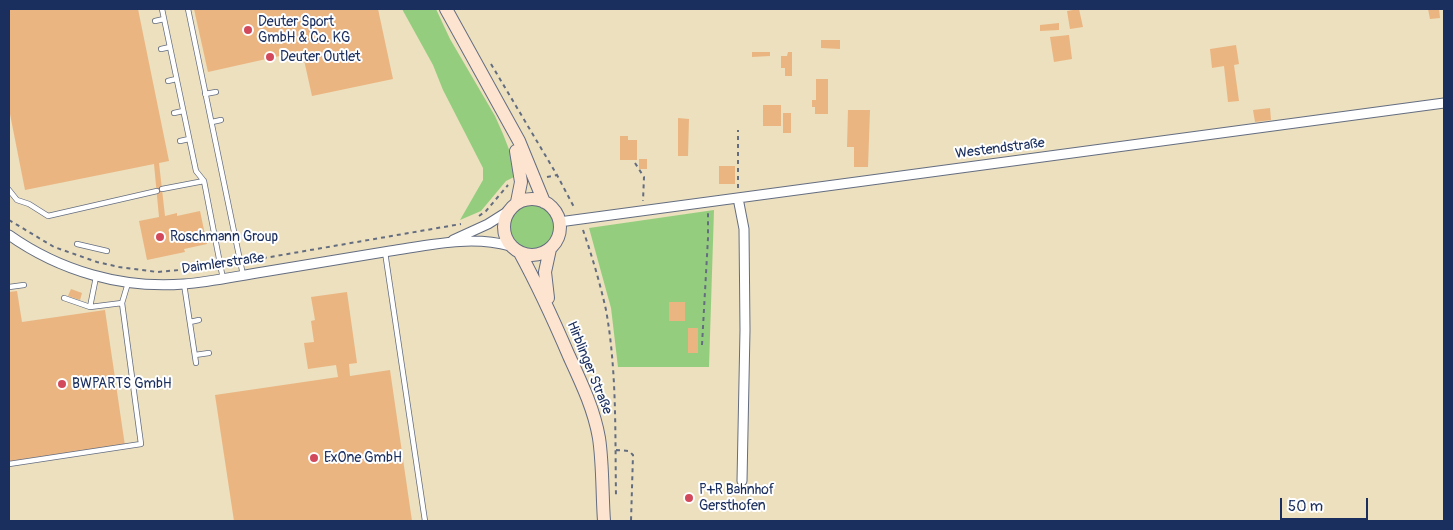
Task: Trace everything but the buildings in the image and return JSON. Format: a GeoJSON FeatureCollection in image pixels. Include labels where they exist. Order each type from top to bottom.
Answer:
{"type":"FeatureCollection","features":[{"type":"Feature","properties":{"kind":"main road"},"geometry":{"type":"LineString","coordinates":[[446,9],[458,34],[519,142],[544,202]]}},
{"type":"Feature","properties":{"kind":"main road"},"geometry":{"type":"LineString","coordinates":[[503,111],[520,169],[521,182],[517,202]]}},
{"type":"Feature","properties":{"kind":"main road"},"geometry":{"type":"LineString","coordinates":[[507,212],[517,202],[533,198],[544,202],[554,209],[559,222]]}},
{"type":"Feature","properties":{"kind":"main road","name":"Hirblinger Straße"},"geometry":{"type":"LineString","coordinates":[[507,212],[503,224],[507,241],[515,249],[552,316],[583,386],[596,424],[602,462],[604,521]]}},
{"type":"Feature","properties":{"kind":"main road","name":"Hirblinger Straße"},"geometry":{"type":"LineString","coordinates":[[552,316],[545,272],[550,249],[558,237],[559,222]]}},
{"type":"Feature","properties":{"kind":"main road"},"geometry":{"type":"LineString","coordinates":[[515,249],[531,256],[550,249]]}},
{"type":"Feature","properties":{"kind":"street","name":"Westendstraße"},"geometry":{"type":"LineString","coordinates":[[559,222],[1444,103]]}},
{"type":"Feature","properties":{"kind":"street"},"geometry":{"type":"LineString","coordinates":[[738,198],[744,229],[745,330],[742,481]]}},
{"type":"Feature","properties":{"kind":"street","name":"Daimlerstraße"},"geometry":{"type":"LineString","coordinates":[[449,242],[488,224],[507,212]]}},
{"type":"Feature","properties":{"kind":"street","name":"Daimlerstraße"},"geometry":{"type":"LineString","coordinates":[[9,236],[34,253],[60,265],[96,277],[128,283],[184,284],[449,242],[495,242],[515,249]]}},
{"type":"Feature","properties":{"kind":"lane"},"geometry":{"type":"LineString","coordinates":[[162,9],[196,171],[204,181],[223,278]]}},
{"type":"Feature","properties":{"kind":"lane"},"geometry":{"type":"LineString","coordinates":[[188,9],[243,275]]}},
{"type":"Feature","properties":{"kind":"lane"},"geometry":{"type":"LineString","coordinates":[[155,21],[164,19]]}},
{"type":"Feature","properties":{"kind":"lane"},"geometry":{"type":"LineString","coordinates":[[161,49],[170,47]]}},
{"type":"Feature","properties":{"kind":"lane"},"geometry":{"type":"LineString","coordinates":[[168,81],[176,79]]}},
{"type":"Feature","properties":{"kind":"lane"},"geometry":{"type":"LineString","coordinates":[[206,94],[216,92]]}},
{"type":"Feature","properties":{"kind":"lane"},"geometry":{"type":"LineString","coordinates":[[174,113],[183,111]]}},
{"type":"Feature","properties":{"kind":"lane"},"geometry":{"type":"LineString","coordinates":[[212,122],[221,120]]}},
{"type":"Feature","properties":{"kind":"lane"},"geometry":{"type":"LineString","coordinates":[[180,141],[189,139]]}},
{"type":"Feature","properties":{"kind":"lane"},"geometry":{"type":"LineString","coordinates":[[9,190],[17,200],[29,204],[48,216],[204,181]]}},
{"type":"Feature","properties":{"kind":"lane"},"geometry":{"type":"LineString","coordinates":[[77,244],[106,251]]}},
{"type":"Feature","properties":{"kind":"lane"},"geometry":{"type":"LineString","coordinates":[[385,252],[425,521]]}},
{"type":"Feature","properties":{"kind":"lane"},"geometry":{"type":"LineString","coordinates":[[90,307],[96,277]]}},
{"type":"Feature","properties":{"kind":"lane"},"geometry":{"type":"LineString","coordinates":[[9,464],[141,444],[122,304],[128,283]]}},
{"type":"Feature","properties":{"kind":"lane"},"geometry":{"type":"LineString","coordinates":[[184,284],[196,363]]}},
{"type":"Feature","properties":{"kind":"lane"},"geometry":{"type":"LineString","coordinates":[[9,287],[24,285]]}},
{"type":"Feature","properties":{"kind":"lane"},"geometry":{"type":"LineString","coordinates":[[64,298],[90,307],[122,304]]}},
{"type":"Feature","properties":{"kind":"lane"},"geometry":{"type":"LineString","coordinates":[[190,322],[199,320]]}},
{"type":"Feature","properties":{"kind":"lane"},"geometry":{"type":"LineString","coordinates":[[195,355],[209,353]]}},
{"type":"Feature","properties":{"kind":"path"},"geometry":{"type":"LineString","coordinates":[[487,56],[557,175],[580,219],[591,255],[605,309],[612,352],[616,498]]}},
{"type":"Feature","properties":{"kind":"path"},"geometry":{"type":"LineString","coordinates":[[738,130],[738,198]]}},
{"type":"Feature","properties":{"kind":"path"},"geometry":{"type":"LineString","coordinates":[[635,163],[644,177],[642,211]]}},
{"type":"Feature","properties":{"kind":"path"},"geometry":{"type":"LineString","coordinates":[[476,218],[486,211],[504,189],[512,183]]}},
{"type":"Feature","properties":{"kind":"path"},"geometry":{"type":"LineString","coordinates":[[702,345],[708,203]]}},
{"type":"Feature","properties":{"kind":"path"},"geometry":{"type":"LineString","coordinates":[[9,220],[54,247],[97,262],[119,267],[157,272],[221,266]]}},
{"type":"Feature","properties":{"kind":"path"},"geometry":{"type":"LineString","coordinates":[[241,262],[462,224]]}},
{"type":"Feature","properties":{"kind":"path"},"geometry":{"type":"LineString","coordinates":[[615,450],[629,451],[633,455],[631,521]]}},
{"type":"Feature","properties":{"kind":"green space"},"geometry":{"type":"Polygon","coordinates":[[[402,9],[436,9],[450,39],[495,116],[510,152],[514,177],[506,181],[481,211],[460,220],[483,180],[483,168],[443,90],[433,65],[402,9]]]}},
{"type":"Feature","properties":{"kind":"green space"},"geometry":{"type":"Polygon","coordinates":[[[532,205],[544,209],[550,215],[554,227],[550,239],[544,245],[532,249],[520,245],[514,239],[510,227],[514,215],[520,209],[532,205]]]}},
{"type":"Feature","properties":{"kind":"green space"},"geometry":{"type":"Polygon","coordinates":[[[714,210],[709,367],[618,367],[611,308],[589,228],[714,210]]]}},
{"type":"Feature","properties":{"kind":"place","name":"Deuter Sport GmbH & Co. KG"},"geometry":{"type":"Point","coordinates":[248,30]}},
{"type":"Feature","properties":{"kind":"place","name":"Deuter Outlet"},"geometry":{"type":"Point","coordinates":[270,57]}},
{"type":"Feature","properties":{"kind":"place","name":"Roschmann Group"},"geometry":{"type":"Point","coordinates":[160,237]}},
{"type":"Feature","properties":{"kind":"place","name":"BWPARTS GmbH"},"geometry":{"type":"Point","coordinates":[62,384]}},
{"type":"Feature","properties":{"kind":"place","name":"ExOne GmbH"},"geometry":{"type":"Point","coordinates":[314,458]}},
{"type":"Feature","properties":{"kind":"place","name":"P+R Bahnhof Gersthofen"},"geometry":{"type":"Point","coordinates":[689,498]}}]}
